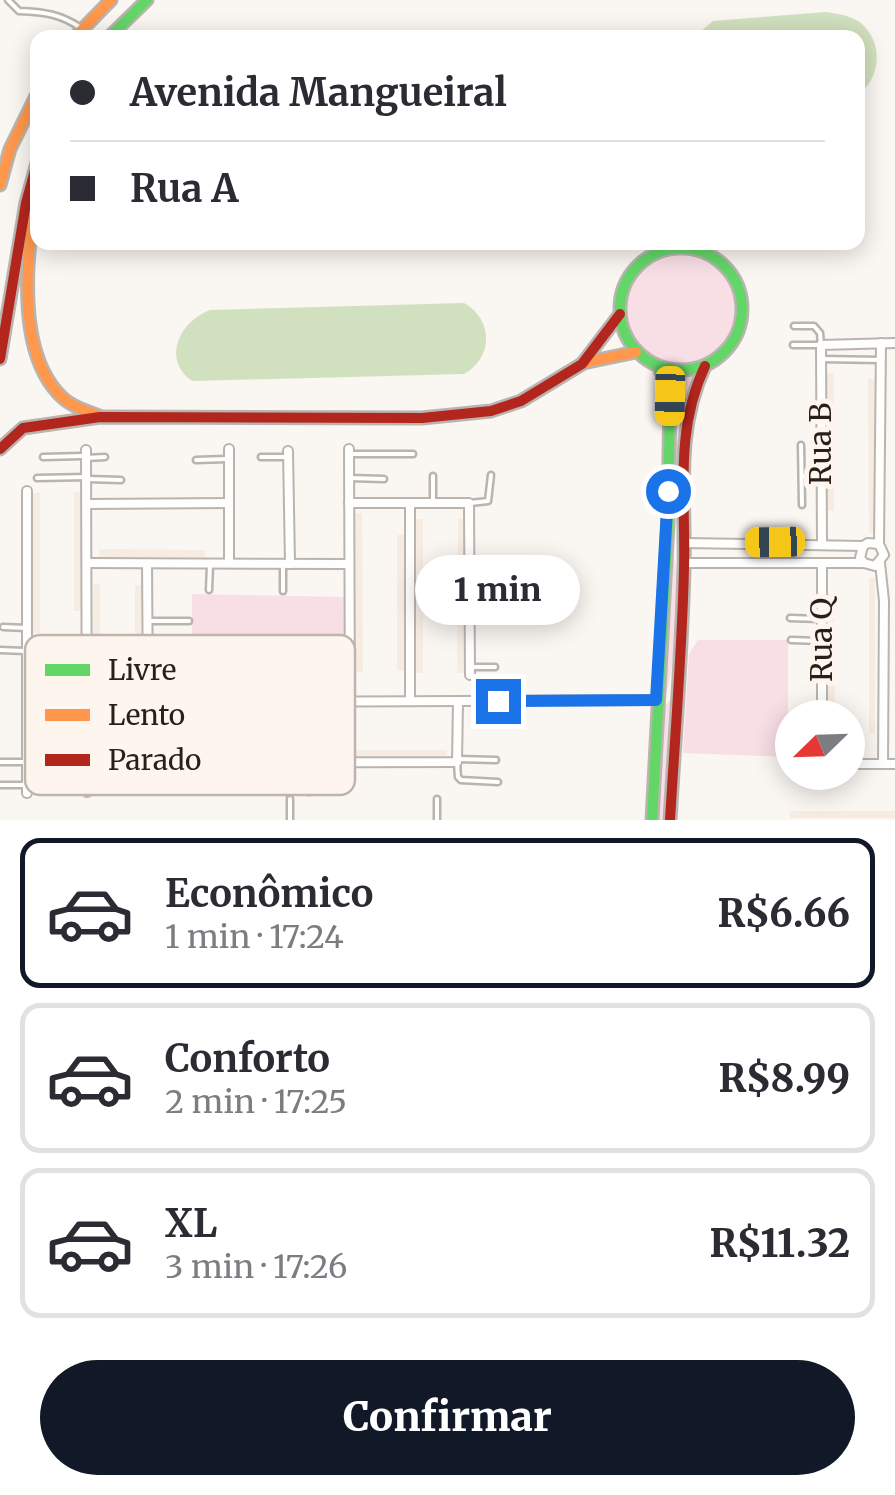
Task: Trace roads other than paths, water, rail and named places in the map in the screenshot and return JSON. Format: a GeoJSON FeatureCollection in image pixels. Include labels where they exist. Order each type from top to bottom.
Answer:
{"type":"FeatureCollection","features":[{"type":"Feature","properties":{"kind":"street"},"geometry":{"type":"LineString","coordinates":[[81,30],[111,0]]}},
{"type":"Feature","properties":{"kind":"street"},"geometry":{"type":"LineString","coordinates":[[116,30],[147,0]]}},
{"type":"Feature","properties":{"kind":"street"},"geometry":{"type":"LineString","coordinates":[[0,185],[10,150],[30,109]]}},
{"type":"Feature","properties":{"kind":"street"},"geometry":{"type":"LineString","coordinates":[[0,359],[30,188]]}},
{"type":"Feature","properties":{"kind":"street"},"geometry":{"type":"LineString","coordinates":[[26,203],[30,220],[28,296],[42,364],[48,381],[62,397],[100,417]]}},
{"type":"Feature","properties":{"kind":"street"},"geometry":{"type":"LineString","coordinates":[[662,250],[644,259],[630,274],[621,293],[620,314],[625,334],[636,352],[659,366],[674,370],[704,366]]}},
{"type":"Feature","properties":{"kind":"street"},"geometry":{"type":"LineString","coordinates":[[659,366],[670,396],[668,523],[656,700],[653,820],[667,820],[684,563],[685,430],[690,398],[704,366],[728,347],[742,319],[741,298],[734,278],[712,257],[692,250]]}},
{"type":"Feature","properties":{"kind":"street"},"geometry":{"type":"LineString","coordinates":[[582,364],[620,314]]}},
{"type":"Feature","properties":{"kind":"street"},"geometry":{"type":"LineString","coordinates":[[881,343],[883,764]]}},
{"type":"Feature","properties":{"kind":"street"},"geometry":{"type":"LineString","coordinates":[[822,345],[895,343]]}},
{"type":"Feature","properties":{"kind":"street","name":"Rua B"},"geometry":{"type":"LineString","coordinates":[[822,345],[822,544]]}},
{"type":"Feature","properties":{"kind":"street"},"geometry":{"type":"LineString","coordinates":[[0,449],[23,428],[100,417],[458,416],[491,411],[521,401],[582,364],[636,352]]}},
{"type":"Feature","properties":{"kind":"street"},"geometry":{"type":"LineString","coordinates":[[881,402],[895,402]]}},
{"type":"Feature","properties":{"kind":"street"},"geometry":{"type":"LineString","coordinates":[[229,449],[230,563]]}},
{"type":"Feature","properties":{"kind":"street"},"geometry":{"type":"LineString","coordinates":[[349,452],[350,635]]}},
{"type":"Feature","properties":{"kind":"street"},"geometry":{"type":"LineString","coordinates":[[287,564],[288,454]]}},
{"type":"Feature","properties":{"kind":"street"},"geometry":{"type":"LineString","coordinates":[[86,455],[87,635]]}},
{"type":"Feature","properties":{"kind":"street"},"geometry":{"type":"LineString","coordinates":[[880,463],[895,463]]}},
{"type":"Feature","properties":{"kind":"street"},"geometry":{"type":"LineString","coordinates":[[27,491],[27,635]]}},
{"type":"Feature","properties":{"kind":"street"},"geometry":{"type":"LineString","coordinates":[[87,504],[228,503]]}},
{"type":"Feature","properties":{"kind":"street"},"geometry":{"type":"LineString","coordinates":[[349,503],[469,503],[470,671]]}},
{"type":"Feature","properties":{"kind":"street"},"geometry":{"type":"LineString","coordinates":[[410,504],[410,699]]}},
{"type":"Feature","properties":{"kind":"street"},"geometry":{"type":"LineString","coordinates":[[668,523],[676,553],[684,563]]}},
{"type":"Feature","properties":{"kind":"street"},"geometry":{"type":"LineString","coordinates":[[684,544],[775,542],[863,546]]}},
{"type":"Feature","properties":{"kind":"street"},"geometry":{"type":"LineString","coordinates":[[775,542],[784,551],[784,564]]}},
{"type":"Feature","properties":{"kind":"street"},"geometry":{"type":"LineString","coordinates":[[864,563],[860,552],[863,546],[868,542],[879,544]]}},
{"type":"Feature","properties":{"kind":"street"},"geometry":{"type":"LineString","coordinates":[[88,562],[349,564]]}},
{"type":"Feature","properties":{"kind":"street"},"geometry":{"type":"LineString","coordinates":[[684,563],[880,563]]}},
{"type":"Feature","properties":{"kind":"street","name":"Rua Q"},"geometry":{"type":"LineString","coordinates":[[822,563],[822,700]]}},
{"type":"Feature","properties":{"kind":"street"},"geometry":{"type":"LineString","coordinates":[[147,564],[148,635]]}},
{"type":"Feature","properties":{"kind":"street"},"geometry":{"type":"LineString","coordinates":[[884,644],[895,644]]}},
{"type":"Feature","properties":{"kind":"street"},"geometry":{"type":"LineString","coordinates":[[355,701],[656,700],[678,688]]}},
{"type":"Feature","properties":{"kind":"street"},"geometry":{"type":"LineString","coordinates":[[355,762],[457,760],[458,701]]}},
{"type":"Feature","properties":{"kind":"street"},"geometry":{"type":"LineString","coordinates":[[884,703],[895,703]]}},
{"type":"Feature","properties":{"kind":"street"},"geometry":{"type":"LineString","coordinates":[[865,764],[895,764]]}},
{"type":"Feature","properties":{"kind":"lane"},"geometry":{"type":"LineString","coordinates":[[8,0],[20,11],[46,11],[65,18],[75,30]]}},
{"type":"Feature","properties":{"kind":"lane"},"geometry":{"type":"LineString","coordinates":[[794,326],[814,326],[822,345],[794,345]]}},
{"type":"Feature","properties":{"kind":"lane"},"geometry":{"type":"LineString","coordinates":[[821,359],[881,360]]}},
{"type":"Feature","properties":{"kind":"lane"},"geometry":{"type":"LineString","coordinates":[[802,445],[802,505]]}},
{"type":"Feature","properties":{"kind":"lane"},"geometry":{"type":"LineString","coordinates":[[349,452],[413,454]]}},
{"type":"Feature","properties":{"kind":"lane"},"geometry":{"type":"LineString","coordinates":[[261,457],[288,454]]}},
{"type":"Feature","properties":{"kind":"lane"},"geometry":{"type":"LineString","coordinates":[[43,457],[105,458]]}},
{"type":"Feature","properties":{"kind":"lane"},"geometry":{"type":"LineString","coordinates":[[196,460],[229,460]]}},
{"type":"Feature","properties":{"kind":"lane"},"geometry":{"type":"LineString","coordinates":[[469,503],[488,501],[491,475]]}},
{"type":"Feature","properties":{"kind":"lane"},"geometry":{"type":"LineString","coordinates":[[802,476],[820,475]]}},
{"type":"Feature","properties":{"kind":"lane"},"geometry":{"type":"LineString","coordinates":[[433,476],[434,503]]}},
{"type":"Feature","properties":{"kind":"lane"},"geometry":{"type":"LineString","coordinates":[[37,478],[122,480]]}},
{"type":"Feature","properties":{"kind":"lane"},"geometry":{"type":"LineString","coordinates":[[348,478],[384,479]]}},
{"type":"Feature","properties":{"kind":"lane"},"geometry":{"type":"LineString","coordinates":[[209,590],[210,563]]}},
{"type":"Feature","properties":{"kind":"lane"},"geometry":{"type":"LineString","coordinates":[[283,592],[287,564]]}},
{"type":"Feature","properties":{"kind":"lane"},"geometry":{"type":"LineString","coordinates":[[470,572],[501,572]]}},
{"type":"Feature","properties":{"kind":"lane"},"geometry":{"type":"LineString","coordinates":[[790,618],[823,619]]}},
{"type":"Feature","properties":{"kind":"lane"},"geometry":{"type":"LineString","coordinates":[[148,621],[188,621]]}},
{"type":"Feature","properties":{"kind":"lane"},"geometry":{"type":"LineString","coordinates":[[3,628],[27,628]]}},
{"type":"Feature","properties":{"kind":"lane"},"geometry":{"type":"LineString","coordinates":[[791,640],[823,641]]}},
{"type":"Feature","properties":{"kind":"lane"},"geometry":{"type":"LineString","coordinates":[[0,650],[25,647]]}},
{"type":"Feature","properties":{"kind":"lane"},"geometry":{"type":"LineString","coordinates":[[470,671],[494,667]]}},
{"type":"Feature","properties":{"kind":"lane"},"geometry":{"type":"LineString","coordinates":[[496,760],[457,760],[458,777],[498,782]]}},
{"type":"Feature","properties":{"kind":"lane"},"geometry":{"type":"LineString","coordinates":[[0,784],[25,789]]}},
{"type":"Feature","properties":{"kind":"lane"},"geometry":{"type":"LineString","coordinates":[[290,799],[290,820]]}},
{"type":"Feature","properties":{"kind":"lane"},"geometry":{"type":"LineString","coordinates":[[437,799],[437,820]]}}]}
